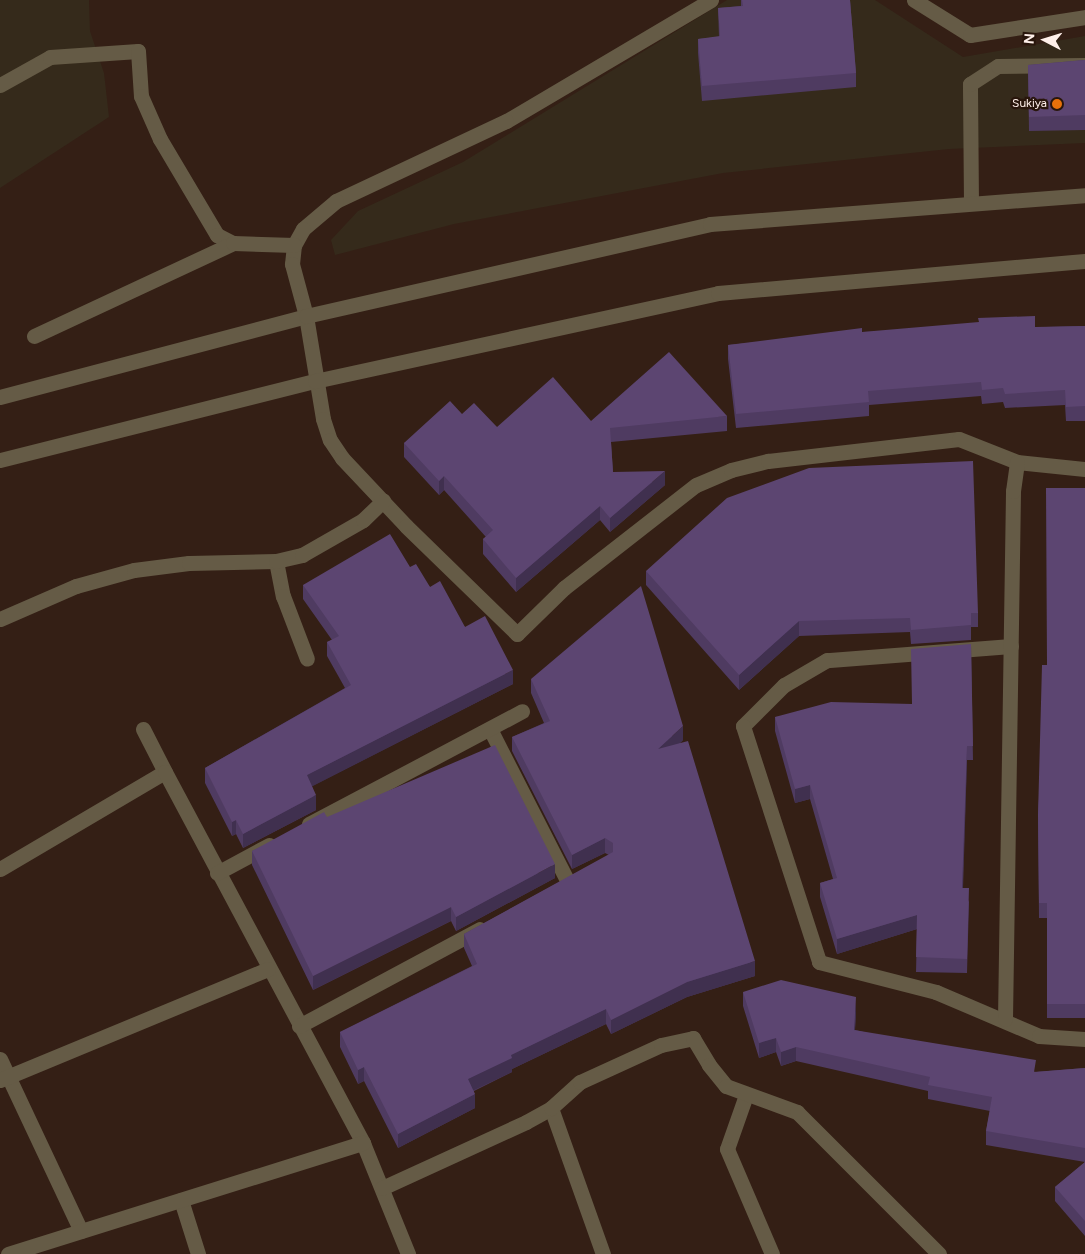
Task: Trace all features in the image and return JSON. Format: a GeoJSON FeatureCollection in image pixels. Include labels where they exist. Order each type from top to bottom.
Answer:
{"type":"FeatureCollection","features":[{"type":"Feature","properties":{"kind":"street"},"geometry":{"type":"LineString","coordinates":[[711,0],[506,122],[336,201],[303,229],[294,245],[292,264],[306,316],[315,381],[330,440],[342,458],[517,634],[564,588],[696,485],[731,470],[768,461],[959,439],[1017,462],[1085,469]]}},
{"type":"Feature","properties":{"kind":"street"},"geometry":{"type":"LineString","coordinates":[[914,0],[970,35],[1085,17]]}},
{"type":"Feature","properties":{"kind":"street"},"geometry":{"type":"LineString","coordinates":[[0,85],[50,57],[138,51],[142,96],[160,139],[217,235],[232,243],[294,245]]}},
{"type":"Feature","properties":{"kind":"street"},"geometry":{"type":"LineString","coordinates":[[971,204],[970,84],[998,66],[1085,65]]}},
{"type":"Feature","properties":{"kind":"street"},"geometry":{"type":"LineString","coordinates":[[0,398],[306,316],[710,224],[1085,195]]}},
{"type":"Feature","properties":{"kind":"street"},"geometry":{"type":"LineString","coordinates":[[34,336],[232,243]]}},
{"type":"Feature","properties":{"kind":"street"},"geometry":{"type":"LineString","coordinates":[[0,460],[315,381],[718,293],[1085,261]]}},
{"type":"Feature","properties":{"kind":"street"},"geometry":{"type":"LineString","coordinates":[[1005,1019],[1013,491],[1017,462]]}},
{"type":"Feature","properties":{"kind":"street"},"geometry":{"type":"LineString","coordinates":[[0,619],[76,586],[134,570],[189,563],[276,561],[302,555],[332,540],[363,520],[383,501]]}},
{"type":"Feature","properties":{"kind":"street"},"geometry":{"type":"LineString","coordinates":[[276,561],[283,596],[308,659]]}},
{"type":"Feature","properties":{"kind":"street"},"geometry":{"type":"LineString","coordinates":[[1011,646],[827,660],[784,685],[743,726],[819,962],[936,992],[1005,1019],[1039,1036],[1085,1039]]}},
{"type":"Feature","properties":{"kind":"street"},"geometry":{"type":"LineString","coordinates":[[296,831],[522,711]]}},
{"type":"Feature","properties":{"kind":"street"},"geometry":{"type":"LineString","coordinates":[[143,729],[268,969],[363,1143],[408,1254]]}},
{"type":"Feature","properties":{"kind":"street"},"geometry":{"type":"LineString","coordinates":[[490,729],[568,882]]}},
{"type":"Feature","properties":{"kind":"street"},"geometry":{"type":"LineString","coordinates":[[0,870],[165,772]]}},
{"type":"Feature","properties":{"kind":"street"},"geometry":{"type":"LineString","coordinates":[[217,873],[279,840]]}},
{"type":"Feature","properties":{"kind":"street"},"geometry":{"type":"LineString","coordinates":[[551,891],[583,874]]}},
{"type":"Feature","properties":{"kind":"street"},"geometry":{"type":"LineString","coordinates":[[299,1026],[490,924]]}},
{"type":"Feature","properties":{"kind":"street"},"geometry":{"type":"LineString","coordinates":[[4,1079],[268,969]]}},
{"type":"Feature","properties":{"kind":"street"},"geometry":{"type":"LineString","coordinates":[[382,1188],[551,1108],[580,1082],[661,1045],[693,1038],[708,1065],[726,1086],[746,1096],[773,1101],[797,1112],[939,1254]]}},
{"type":"Feature","properties":{"kind":"street"},"geometry":{"type":"LineString","coordinates":[[0,1059],[4,1079],[81,1231]]}},
{"type":"Feature","properties":{"kind":"street"},"geometry":{"type":"LineString","coordinates":[[746,1096],[727,1149],[772,1254]]}},
{"type":"Feature","properties":{"kind":"street"},"geometry":{"type":"LineString","coordinates":[[551,1108],[603,1254]]}},
{"type":"Feature","properties":{"kind":"street"},"geometry":{"type":"LineString","coordinates":[[8,1254],[363,1143]]}},
{"type":"Feature","properties":{"kind":"street"},"geometry":{"type":"LineString","coordinates":[[181,1200],[198,1254]]}},
{"type":"Feature","properties":{"kind":"shaded area"},"geometry":{"type":"Polygon","coordinates":[[[0,0],[89,0],[90,31],[104,73],[109,117],[0,188],[0,0]]]}},
{"type":"Feature","properties":{"kind":"shaded area"},"geometry":{"type":"Polygon","coordinates":[[[727,0],[875,0],[963,57],[1085,36],[1085,143],[949,149],[723,173],[454,224],[335,255],[331,240],[358,211],[463,162],[727,0]]]}},
{"type":"Feature","properties":{"kind":"building"},"geometry":{"type":"Polygon","coordinates":[[[742,0],[850,0],[856,73],[702,86],[698,39],[720,36],[718,8],[743,6],[742,0]]]}},
{"type":"Feature","properties":{"kind":"building","name":"Sukiya"},"geometry":{"type":"Polygon","coordinates":[[[1085,60],[1085,115],[1029,117],[1028,65],[1085,60]]]}},
{"type":"Feature","properties":{"kind":"building"},"geometry":{"type":"Polygon","coordinates":[[[1035,316],[1035,327],[1085,326],[1085,406],[1066,407],[1065,390],[1005,394],[1003,388],[982,390],[981,382],[868,391],[869,402],[736,414],[728,345],[862,328],[862,332],[979,322],[978,318],[1035,316]]]}},
{"type":"Feature","properties":{"kind":"building"},"geometry":{"type":"Polygon","coordinates":[[[669,352],[727,416],[610,428],[613,472],[665,471],[610,518],[600,506],[516,578],[483,539],[493,530],[444,476],[439,481],[404,443],[450,401],[462,414],[474,403],[497,427],[553,377],[591,421],[669,352]]]}},
{"type":"Feature","properties":{"kind":"building"},"geometry":{"type":"Polygon","coordinates":[[[973,461],[978,613],[971,613],[971,625],[911,630],[910,618],[799,621],[739,675],[646,571],[727,498],[809,468],[973,461]]]}},
{"type":"Feature","properties":{"kind":"building"},"geometry":{"type":"Polygon","coordinates":[[[1046,488],[1085,488],[1085,1004],[1047,1004],[1047,903],[1039,903],[1038,815],[1042,665],[1047,665],[1046,488]]]}},
{"type":"Feature","properties":{"kind":"building"},"geometry":{"type":"Polygon","coordinates":[[[390,534],[410,567],[416,564],[430,587],[440,581],[465,627],[485,616],[513,670],[307,775],[316,795],[243,834],[236,820],[232,822],[205,768],[351,685],[327,642],[339,636],[303,585],[390,534]]]}},
{"type":"Feature","properties":{"kind":"building"},"geometry":{"type":"Polygon","coordinates":[[[641,586],[683,726],[658,749],[688,741],[755,961],[687,982],[611,1020],[606,1009],[511,1055],[512,1058],[468,1079],[475,1094],[398,1134],[364,1067],[358,1070],[340,1032],[477,964],[464,934],[613,852],[613,843],[605,838],[572,855],[512,737],[550,721],[531,679],[641,586]]]}},
{"type":"Feature","properties":{"kind":"building"},"geometry":{"type":"Polygon","coordinates":[[[971,644],[973,746],[967,746],[962,888],[969,888],[967,959],[916,957],[917,915],[837,939],[820,883],[837,878],[810,785],[795,789],[775,717],[831,702],[912,704],[911,649],[971,644]]]}},
{"type":"Feature","properties":{"kind":"building"},"geometry":{"type":"Polygon","coordinates":[[[495,745],[555,864],[456,917],[451,907],[313,976],[252,851],[324,812],[327,817],[495,745]]]}},
{"type":"Feature","properties":{"kind":"building"},"geometry":{"type":"Polygon","coordinates":[[[781,980],[856,997],[854,1030],[1036,1060],[1034,1072],[1085,1068],[1085,1148],[986,1131],[992,1097],[928,1085],[930,1077],[796,1047],[781,1052],[776,1038],[759,1043],[743,992],[781,980]]]}},
{"type":"Feature","properties":{"kind":"building"},"geometry":{"type":"Polygon","coordinates":[[[1085,1162],[1085,1221],[1055,1187],[1085,1162]]]}},
{"type":"Feature","properties":{"kind":"place","name":"Sukiya"},"geometry":{"type":"Point","coordinates":[1057,104]}}]}
